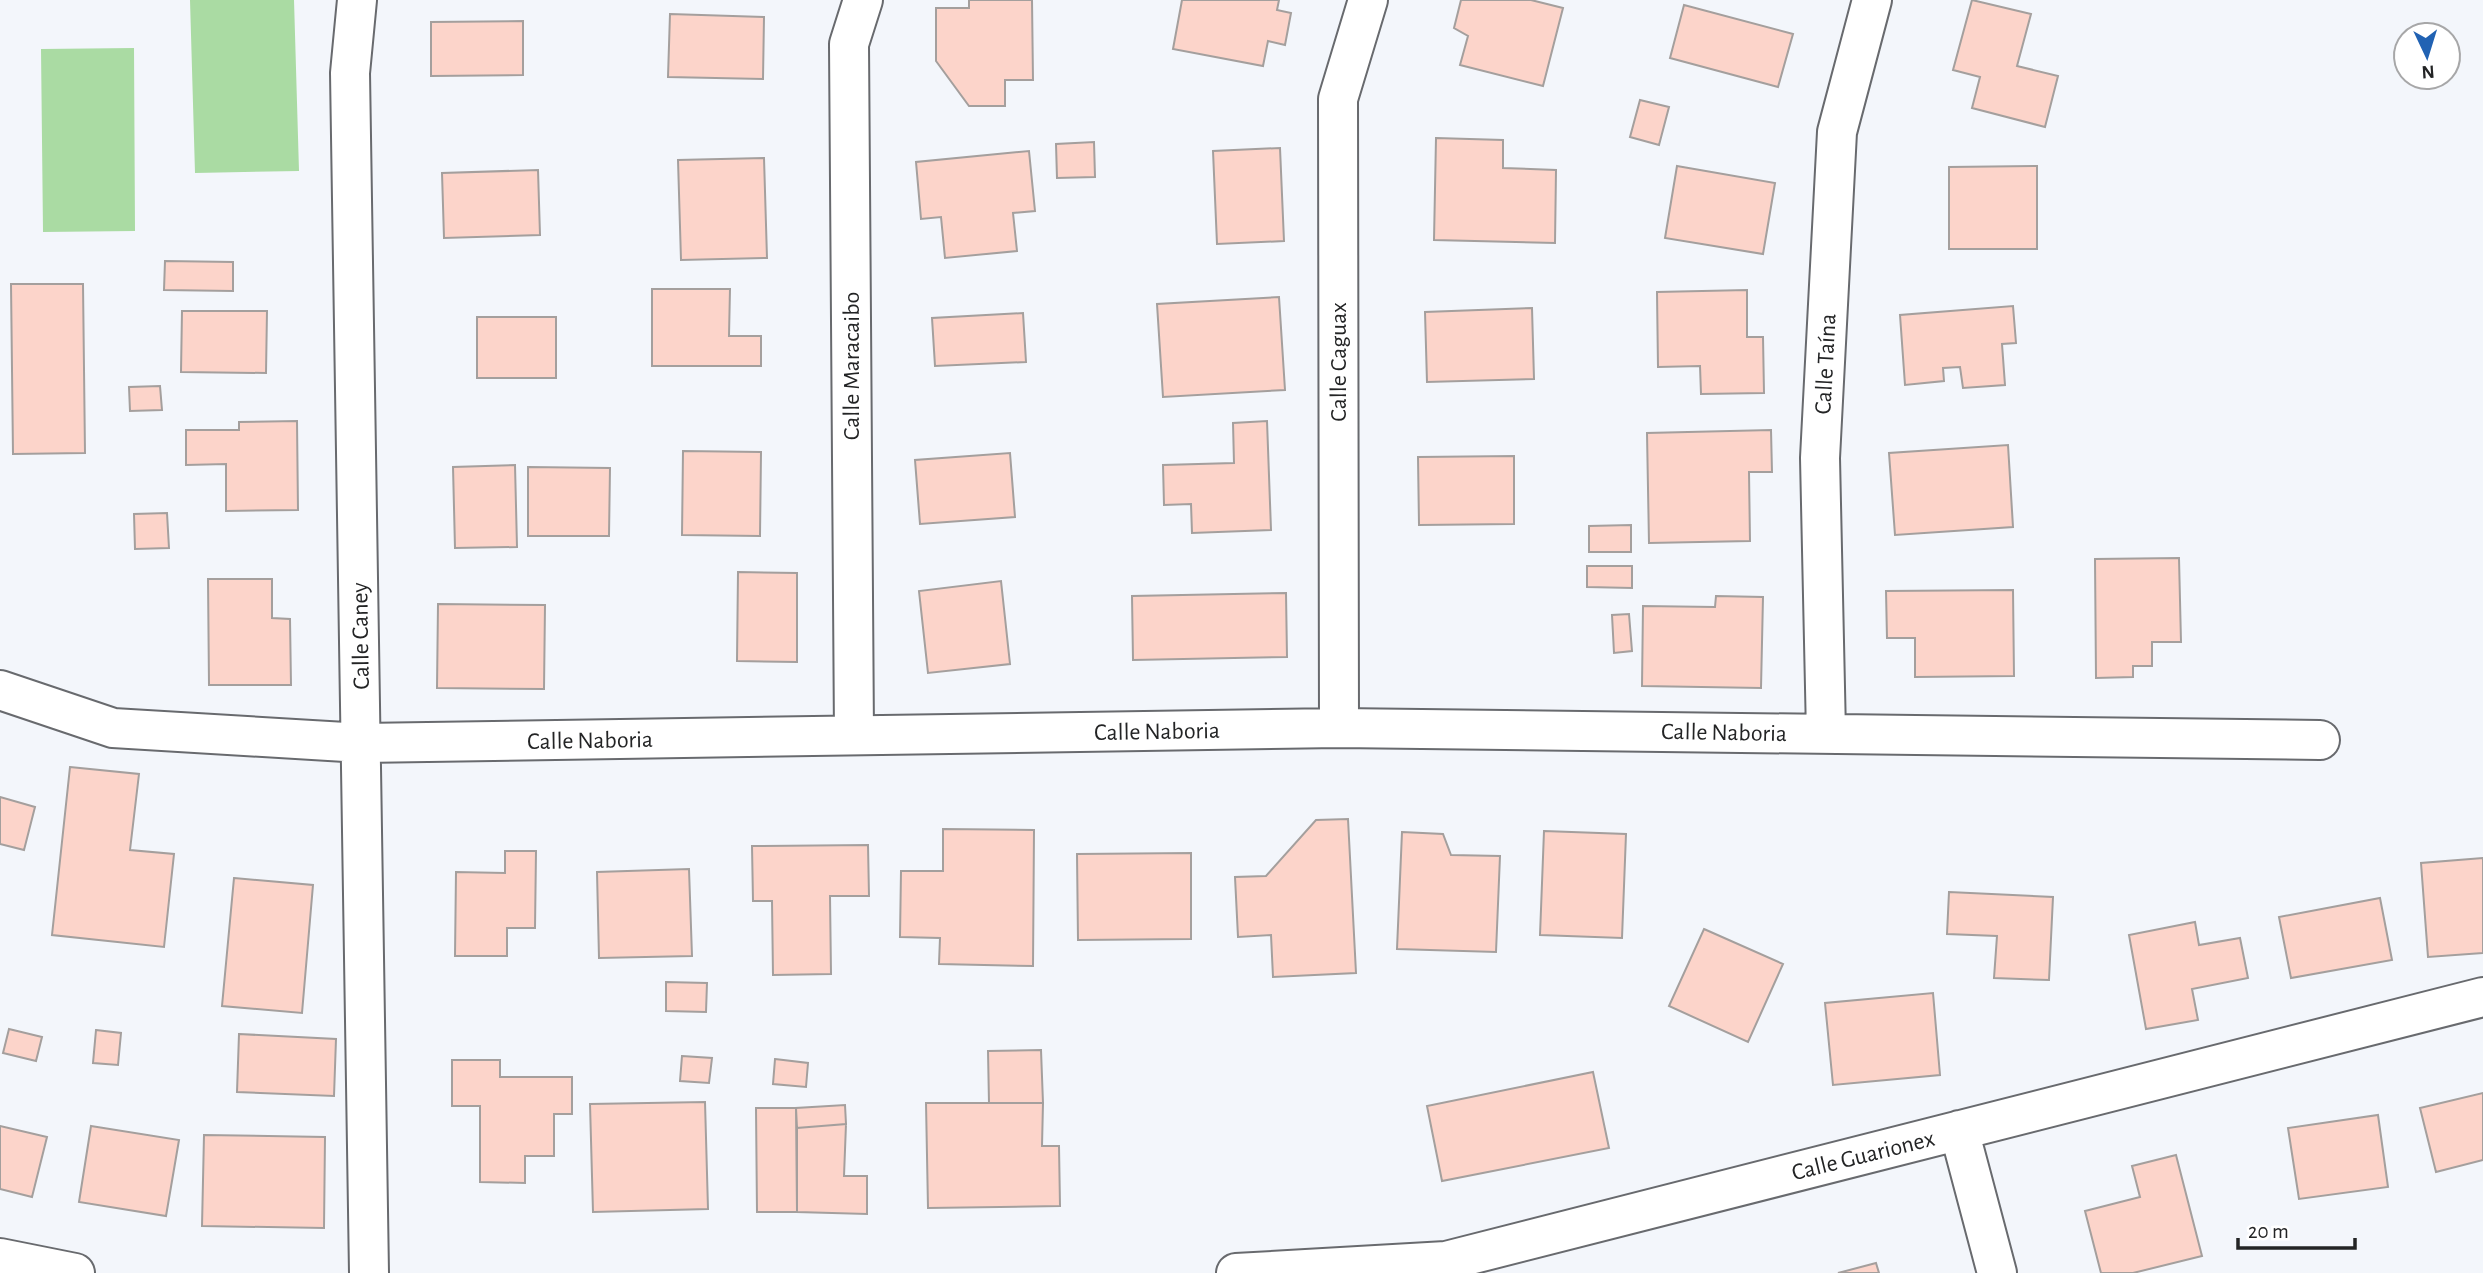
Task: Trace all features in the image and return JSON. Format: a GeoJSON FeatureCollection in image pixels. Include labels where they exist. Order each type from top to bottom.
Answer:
{"type":"FeatureCollection","features":[{"type":"Feature","properties":{"kind":"street","name":"Calle Caney"},"geometry":{"type":"LineString","coordinates":[[357,0],[350,73],[369,1273]]}},
{"type":"Feature","properties":{"kind":"street","name":"Calle Maracaibo"},"geometry":{"type":"LineString","coordinates":[[854,735],[849,44],[863,0]]}},
{"type":"Feature","properties":{"kind":"street","name":"Calle Caguax"},"geometry":{"type":"LineString","coordinates":[[1339,728],[1338,99],[1368,0]]}},
{"type":"Feature","properties":{"kind":"street","name":"Calle Taína"},"geometry":{"type":"LineString","coordinates":[[1826,733],[1820,458],[1837,132],[1872,0]]}},
{"type":"Feature","properties":{"kind":"street","name":"Calle Naboria"},"geometry":{"type":"LineString","coordinates":[[0,690],[113,728],[362,744],[1339,728],[2320,740]]}},
{"type":"Feature","properties":{"kind":"street","name":"Calle Guarionex"},"geometry":{"type":"LineString","coordinates":[[1236,1273],[1446,1261],[2483,997]]}},
{"type":"Feature","properties":{"kind":"street"},"geometry":{"type":"LineString","coordinates":[[1959,1130],[1997,1273]]}},
{"type":"Feature","properties":{"kind":"street"},"geometry":{"type":"LineString","coordinates":[[0,1258],[75,1273]]}},
{"type":"Feature","properties":{"kind":"green space"},"geometry":{"type":"Polygon","coordinates":[[[190,0],[294,0],[299,171],[195,173],[190,0]]]}},
{"type":"Feature","properties":{"kind":"green space"},"geometry":{"type":"Polygon","coordinates":[[[134,48],[135,231],[43,232],[41,49],[134,48]]]}},
{"type":"Feature","properties":{"kind":"building"},"geometry":{"type":"Polygon","coordinates":[[[969,0],[1032,0],[1033,80],[1005,80],[1005,106],[969,106],[936,61],[936,8],[969,8],[969,0]]]}},
{"type":"Feature","properties":{"kind":"building"},"geometry":{"type":"Polygon","coordinates":[[[1182,0],[1279,0],[1277,10],[1291,13],[1285,45],[1268,41],[1263,66],[1173,49],[1182,0]]]}},
{"type":"Feature","properties":{"kind":"building"},"geometry":{"type":"Polygon","coordinates":[[[1461,0],[1531,0],[1563,8],[1543,86],[1460,65],[1468,36],[1454,28],[1461,0]]]}},
{"type":"Feature","properties":{"kind":"building"},"geometry":{"type":"Polygon","coordinates":[[[1972,0],[2031,14],[2017,66],[2058,76],[2045,127],[1972,108],[1980,77],[1953,70],[1972,0]]]}},
{"type":"Feature","properties":{"kind":"building"},"geometry":{"type":"Polygon","coordinates":[[[1684,5],[1793,34],[1778,87],[1670,58],[1684,5]]]}},
{"type":"Feature","properties":{"kind":"building"},"geometry":{"type":"Polygon","coordinates":[[[670,14],[764,17],[763,79],[668,77],[670,14]]]}},
{"type":"Feature","properties":{"kind":"building"},"geometry":{"type":"Polygon","coordinates":[[[523,21],[523,75],[431,76],[431,22],[523,21]]]}},
{"type":"Feature","properties":{"kind":"building"},"geometry":{"type":"Polygon","coordinates":[[[1640,100],[1669,107],[1659,145],[1630,137],[1640,100]]]}},
{"type":"Feature","properties":{"kind":"building"},"geometry":{"type":"Polygon","coordinates":[[[1436,138],[1503,140],[1503,168],[1556,170],[1555,243],[1434,240],[1436,138]]]}},
{"type":"Feature","properties":{"kind":"building"},"geometry":{"type":"Polygon","coordinates":[[[1094,142],[1095,177],[1057,178],[1056,144],[1094,142]]]}},
{"type":"Feature","properties":{"kind":"building"},"geometry":{"type":"Polygon","coordinates":[[[1280,148],[1284,241],[1217,244],[1213,151],[1280,148]]]}},
{"type":"Feature","properties":{"kind":"building"},"geometry":{"type":"Polygon","coordinates":[[[1029,151],[1035,211],[1013,213],[1017,251],[945,258],[941,217],[921,219],[916,162],[1029,151]]]}},
{"type":"Feature","properties":{"kind":"building"},"geometry":{"type":"Polygon","coordinates":[[[764,158],[767,258],[681,260],[678,160],[764,158]]]}},
{"type":"Feature","properties":{"kind":"building"},"geometry":{"type":"Polygon","coordinates":[[[1677,166],[1775,183],[1763,254],[1665,238],[1677,166]]]}},
{"type":"Feature","properties":{"kind":"building"},"geometry":{"type":"Polygon","coordinates":[[[2037,166],[2037,249],[1949,249],[1949,167],[2037,166]]]}},
{"type":"Feature","properties":{"kind":"building"},"geometry":{"type":"Polygon","coordinates":[[[538,170],[540,235],[444,238],[442,173],[538,170]]]}},
{"type":"Feature","properties":{"kind":"building"},"geometry":{"type":"Polygon","coordinates":[[[165,261],[233,262],[233,291],[164,290],[165,261]]]}},
{"type":"Feature","properties":{"kind":"building"},"geometry":{"type":"Polygon","coordinates":[[[11,284],[83,284],[85,453],[13,454],[11,284]]]}},
{"type":"Feature","properties":{"kind":"building"},"geometry":{"type":"Polygon","coordinates":[[[652,289],[730,289],[729,336],[761,336],[761,366],[652,366],[652,289]]]}},
{"type":"Feature","properties":{"kind":"building"},"geometry":{"type":"Polygon","coordinates":[[[1747,290],[1747,337],[1763,337],[1764,393],[1701,394],[1700,366],[1658,367],[1657,292],[1747,290]]]}},
{"type":"Feature","properties":{"kind":"building"},"geometry":{"type":"Polygon","coordinates":[[[1279,297],[1285,390],[1163,397],[1157,304],[1279,297]]]}},
{"type":"Feature","properties":{"kind":"building"},"geometry":{"type":"Polygon","coordinates":[[[2013,306],[2016,343],[2002,344],[2005,385],[1963,388],[1960,367],[1943,368],[1944,381],[1905,385],[1900,315],[2013,306]]]}},
{"type":"Feature","properties":{"kind":"building"},"geometry":{"type":"Polygon","coordinates":[[[1532,308],[1534,379],[1427,382],[1425,312],[1532,308]]]}},
{"type":"Feature","properties":{"kind":"building"},"geometry":{"type":"Polygon","coordinates":[[[182,311],[267,311],[266,373],[181,372],[182,311]]]}},
{"type":"Feature","properties":{"kind":"building"},"geometry":{"type":"Polygon","coordinates":[[[1023,313],[1026,362],[935,366],[932,318],[1023,313]]]}},
{"type":"Feature","properties":{"kind":"building"},"geometry":{"type":"Polygon","coordinates":[[[477,317],[556,317],[556,378],[477,378],[477,317]]]}},
{"type":"Feature","properties":{"kind":"building"},"geometry":{"type":"Polygon","coordinates":[[[160,386],[162,410],[130,411],[129,387],[160,386]]]}},
{"type":"Feature","properties":{"kind":"building"},"geometry":{"type":"Polygon","coordinates":[[[297,421],[298,510],[226,511],[226,464],[186,465],[186,430],[239,430],[239,422],[297,421]]]}},
{"type":"Feature","properties":{"kind":"building"},"geometry":{"type":"Polygon","coordinates":[[[1267,421],[1271,530],[1192,533],[1191,504],[1164,505],[1163,465],[1234,463],[1233,423],[1267,421]]]}},
{"type":"Feature","properties":{"kind":"building"},"geometry":{"type":"Polygon","coordinates":[[[1771,430],[1772,472],[1749,472],[1750,541],[1649,543],[1647,433],[1771,430]]]}},
{"type":"Feature","properties":{"kind":"building"},"geometry":{"type":"Polygon","coordinates":[[[2008,445],[2013,527],[1895,535],[1889,453],[2008,445]]]}},
{"type":"Feature","properties":{"kind":"building"},"geometry":{"type":"Polygon","coordinates":[[[683,451],[761,452],[760,536],[682,535],[683,451]]]}},
{"type":"Feature","properties":{"kind":"building"},"geometry":{"type":"Polygon","coordinates":[[[1010,453],[1015,517],[920,524],[915,460],[1010,453]]]}},
{"type":"Feature","properties":{"kind":"building"},"geometry":{"type":"Polygon","coordinates":[[[1514,456],[1514,524],[1419,525],[1418,457],[1514,456]]]}},
{"type":"Feature","properties":{"kind":"building"},"geometry":{"type":"Polygon","coordinates":[[[515,465],[517,547],[455,548],[453,467],[515,465]]]}},
{"type":"Feature","properties":{"kind":"building"},"geometry":{"type":"Polygon","coordinates":[[[528,467],[610,468],[609,536],[528,536],[528,467]]]}},
{"type":"Feature","properties":{"kind":"building"},"geometry":{"type":"Polygon","coordinates":[[[167,513],[169,548],[135,549],[134,514],[167,513]]]}},
{"type":"Feature","properties":{"kind":"building"},"geometry":{"type":"Polygon","coordinates":[[[1631,525],[1631,552],[1589,552],[1589,526],[1631,525]]]}},
{"type":"Feature","properties":{"kind":"building"},"geometry":{"type":"Polygon","coordinates":[[[2179,558],[2181,642],[2152,642],[2152,666],[2133,666],[2133,677],[2096,678],[2095,559],[2179,558]]]}},
{"type":"Feature","properties":{"kind":"building"},"geometry":{"type":"Polygon","coordinates":[[[1587,566],[1632,566],[1632,588],[1587,587],[1587,566]]]}},
{"type":"Feature","properties":{"kind":"building"},"geometry":{"type":"Polygon","coordinates":[[[738,572],[797,573],[797,662],[737,661],[738,572]]]}},
{"type":"Feature","properties":{"kind":"building"},"geometry":{"type":"Polygon","coordinates":[[[208,579],[272,579],[272,618],[290,619],[291,685],[209,685],[208,579]]]}},
{"type":"Feature","properties":{"kind":"building"},"geometry":{"type":"Polygon","coordinates":[[[1001,581],[1010,664],[928,673],[919,591],[1001,581]]]}},
{"type":"Feature","properties":{"kind":"building"},"geometry":{"type":"Polygon","coordinates":[[[2013,590],[2014,676],[1915,677],[1915,638],[1887,638],[1886,591],[2013,590]]]}},
{"type":"Feature","properties":{"kind":"building"},"geometry":{"type":"Polygon","coordinates":[[[1286,593],[1287,657],[1133,660],[1132,596],[1286,593]]]}},
{"type":"Feature","properties":{"kind":"building"},"geometry":{"type":"Polygon","coordinates":[[[1716,596],[1763,597],[1761,688],[1642,686],[1643,606],[1715,607],[1716,596]]]}},
{"type":"Feature","properties":{"kind":"building"},"geometry":{"type":"Polygon","coordinates":[[[438,604],[545,605],[544,689],[437,688],[438,604]]]}},
{"type":"Feature","properties":{"kind":"building"},"geometry":{"type":"Polygon","coordinates":[[[1629,614],[1632,651],[1614,653],[1612,615],[1629,614]]]}},
{"type":"Feature","properties":{"kind":"building"},"geometry":{"type":"Polygon","coordinates":[[[70,767],[139,774],[130,850],[174,854],[164,947],[52,935],[70,767]]]}},
{"type":"Feature","properties":{"kind":"building"},"geometry":{"type":"Polygon","coordinates":[[[0,797],[35,807],[24,850],[0,844],[0,797]]]}},
{"type":"Feature","properties":{"kind":"building"},"geometry":{"type":"Polygon","coordinates":[[[1348,819],[1356,973],[1273,977],[1271,935],[1238,937],[1235,877],[1266,876],[1316,820],[1348,819]]]}},
{"type":"Feature","properties":{"kind":"building"},"geometry":{"type":"Polygon","coordinates":[[[943,829],[1034,830],[1033,966],[939,964],[940,938],[900,937],[901,871],[943,871],[943,829]]]}},
{"type":"Feature","properties":{"kind":"building"},"geometry":{"type":"Polygon","coordinates":[[[1544,831],[1626,834],[1622,938],[1540,935],[1544,831]]]}},
{"type":"Feature","properties":{"kind":"building"},"geometry":{"type":"Polygon","coordinates":[[[1402,832],[1443,834],[1451,855],[1500,856],[1496,952],[1397,949],[1402,832]]]}},
{"type":"Feature","properties":{"kind":"building"},"geometry":{"type":"Polygon","coordinates":[[[868,845],[869,896],[830,896],[831,974],[773,975],[772,901],[753,901],[752,846],[868,845]]]}},
{"type":"Feature","properties":{"kind":"building"},"geometry":{"type":"Polygon","coordinates":[[[505,851],[536,851],[535,928],[507,928],[507,956],[455,956],[456,872],[505,873],[505,851]]]}},
{"type":"Feature","properties":{"kind":"building"},"geometry":{"type":"Polygon","coordinates":[[[1191,853],[1191,939],[1078,940],[1077,854],[1191,853]]]}},
{"type":"Feature","properties":{"kind":"building"},"geometry":{"type":"Polygon","coordinates":[[[2483,858],[2483,953],[2428,957],[2421,863],[2483,858]]]}},
{"type":"Feature","properties":{"kind":"building"},"geometry":{"type":"Polygon","coordinates":[[[689,869],[692,956],[599,958],[597,872],[689,869]]]}},
{"type":"Feature","properties":{"kind":"building"},"geometry":{"type":"Polygon","coordinates":[[[234,878],[313,885],[302,1013],[222,1006],[234,878]]]}},
{"type":"Feature","properties":{"kind":"building"},"geometry":{"type":"Polygon","coordinates":[[[1949,892],[2053,897],[2049,980],[1994,978],[1997,936],[1947,934],[1949,892]]]}},
{"type":"Feature","properties":{"kind":"building"},"geometry":{"type":"Polygon","coordinates":[[[2380,898],[2392,960],[2291,978],[2279,917],[2380,898]]]}},
{"type":"Feature","properties":{"kind":"building"},"geometry":{"type":"Polygon","coordinates":[[[2195,922],[2199,945],[2240,938],[2248,978],[2192,989],[2198,1020],[2146,1029],[2129,935],[2195,922]]]}},
{"type":"Feature","properties":{"kind":"building"},"geometry":{"type":"Polygon","coordinates":[[[1704,929],[1783,964],[1748,1042],[1669,1006],[1704,929]]]}},
{"type":"Feature","properties":{"kind":"building"},"geometry":{"type":"Polygon","coordinates":[[[666,982],[707,983],[706,1012],[666,1011],[666,982]]]}},
{"type":"Feature","properties":{"kind":"building"},"geometry":{"type":"Polygon","coordinates":[[[1933,993],[1940,1075],[1833,1085],[1825,1003],[1933,993]]]}},
{"type":"Feature","properties":{"kind":"building"},"geometry":{"type":"Polygon","coordinates":[[[9,1029],[42,1037],[36,1061],[3,1053],[9,1029]]]}},
{"type":"Feature","properties":{"kind":"building"},"geometry":{"type":"Polygon","coordinates":[[[96,1030],[121,1033],[118,1065],[93,1063],[96,1030]]]}},
{"type":"Feature","properties":{"kind":"building"},"geometry":{"type":"Polygon","coordinates":[[[239,1034],[336,1039],[334,1096],[237,1092],[239,1034]]]}},
{"type":"Feature","properties":{"kind":"building"},"geometry":{"type":"Polygon","coordinates":[[[1041,1050],[1043,1103],[989,1103],[988,1051],[1041,1050]]]}},
{"type":"Feature","properties":{"kind":"building"},"geometry":{"type":"Polygon","coordinates":[[[682,1056],[712,1058],[709,1083],[680,1081],[682,1056]]]}},
{"type":"Feature","properties":{"kind":"building"},"geometry":{"type":"Polygon","coordinates":[[[775,1059],[808,1063],[806,1087],[773,1084],[775,1059]]]}},
{"type":"Feature","properties":{"kind":"building"},"geometry":{"type":"Polygon","coordinates":[[[452,1060],[500,1060],[500,1077],[572,1077],[572,1114],[554,1114],[554,1156],[525,1156],[525,1183],[480,1182],[480,1106],[452,1106],[452,1060]]]}},
{"type":"Feature","properties":{"kind":"building"},"geometry":{"type":"Polygon","coordinates":[[[1593,1072],[1609,1148],[1442,1181],[1427,1106],[1593,1072]]]}},
{"type":"Feature","properties":{"kind":"building"},"geometry":{"type":"Polygon","coordinates":[[[2483,1093],[2483,1160],[2436,1172],[2420,1108],[2483,1093]]]}},
{"type":"Feature","properties":{"kind":"building"},"geometry":{"type":"Polygon","coordinates":[[[705,1102],[708,1209],[593,1212],[590,1104],[705,1102]]]}},
{"type":"Feature","properties":{"kind":"building"},"geometry":{"type":"Polygon","coordinates":[[[926,1103],[1043,1103],[1042,1146],[1059,1146],[1060,1206],[928,1208],[926,1103]]]}},
{"type":"Feature","properties":{"kind":"building"},"geometry":{"type":"Polygon","coordinates":[[[845,1105],[846,1124],[797,1128],[796,1108],[845,1105]]]}},
{"type":"Feature","properties":{"kind":"building"},"geometry":{"type":"Polygon","coordinates":[[[756,1108],[796,1108],[797,1212],[757,1212],[756,1108]]]}},
{"type":"Feature","properties":{"kind":"building"},"geometry":{"type":"Polygon","coordinates":[[[2378,1115],[2388,1187],[2299,1199],[2288,1128],[2378,1115]]]}},
{"type":"Feature","properties":{"kind":"building"},"geometry":{"type":"Polygon","coordinates":[[[846,1124],[844,1176],[867,1176],[867,1214],[797,1212],[797,1128],[846,1124]]]}},
{"type":"Feature","properties":{"kind":"building"},"geometry":{"type":"Polygon","coordinates":[[[0,1126],[47,1137],[32,1197],[0,1189],[0,1126]]]}},
{"type":"Feature","properties":{"kind":"building"},"geometry":{"type":"Polygon","coordinates":[[[91,1126],[179,1140],[166,1216],[79,1202],[91,1126]]]}},
{"type":"Feature","properties":{"kind":"building"},"geometry":{"type":"Polygon","coordinates":[[[204,1135],[325,1137],[324,1228],[202,1226],[204,1135]]]}},
{"type":"Feature","properties":{"kind":"building"},"geometry":{"type":"Polygon","coordinates":[[[2176,1155],[2202,1256],[2133,1273],[2101,1273],[2085,1211],[2140,1197],[2132,1166],[2176,1155]]]}},
{"type":"Feature","properties":{"kind":"building"},"geometry":{"type":"Polygon","coordinates":[[[1876,1263],[1879,1273],[1838,1273],[1876,1263]]]}}]}
